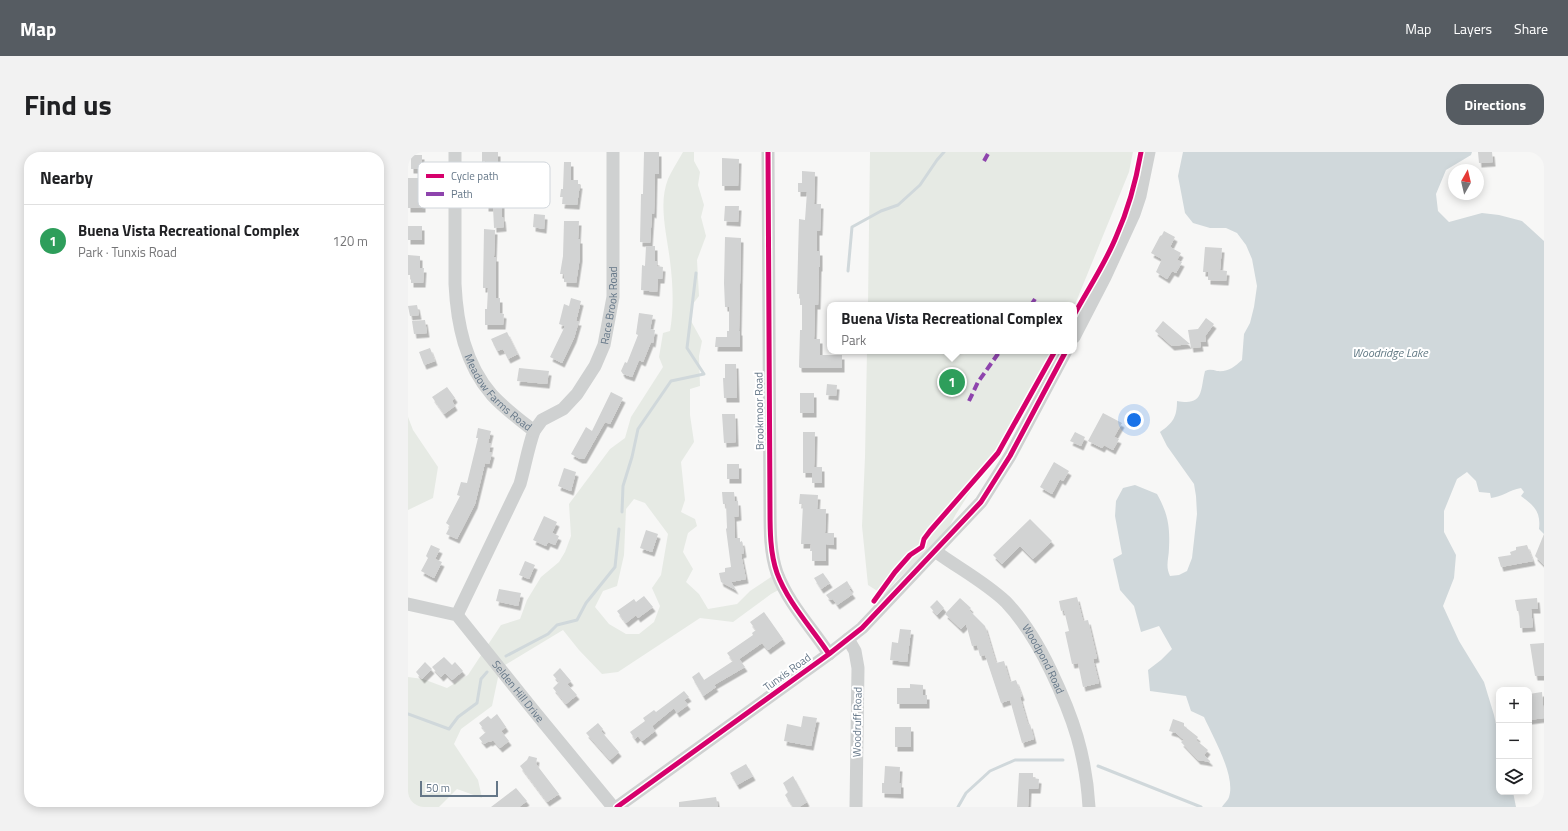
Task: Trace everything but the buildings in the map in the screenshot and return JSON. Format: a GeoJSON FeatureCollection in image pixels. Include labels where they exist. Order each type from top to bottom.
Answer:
{"type":"FeatureCollection","features":[{"type":"Feature","properties":{"kind":"street","name":"Race Brook Road"},"geometry":{"type":"LineString","coordinates":[[534,431],[542,420],[563,409],[577,394],[596,366],[604,345],[613,297],[613,152]]}},
{"type":"Feature","properties":{"kind":"street","name":"Brookmoor Road"},"geometry":{"type":"LineString","coordinates":[[768,152],[772,554],[777,573],[787,593],[829,654]]}},
{"type":"Feature","properties":{"kind":"street"},"geometry":{"type":"LineString","coordinates":[[1077,331],[1105,277],[1134,214],[1140,196],[1149,152]]}},
{"type":"Feature","properties":{"kind":"street","name":"Meadow Farms Road"},"geometry":{"type":"LineString","coordinates":[[455,208],[456,305],[461,333],[469,356],[484,384],[505,408],[534,431],[528,448],[520,484],[457,615]]}},
{"type":"Feature","properties":{"kind":"street","name":"Tunxis Road"},"geometry":{"type":"LineString","coordinates":[[617,807],[829,654],[876,613],[969,516],[985,496],[1010,456],[1064,354]]}},
{"type":"Feature","properties":{"kind":"street","name":"Woodpond Road"},"geometry":{"type":"LineString","coordinates":[[934,551],[990,589],[1006,602],[1024,623],[1036,642],[1059,688],[1077,732],[1086,772],[1089,807]]}},
{"type":"Feature","properties":{"kind":"street"},"geometry":{"type":"LineString","coordinates":[[408,604],[457,615]]}},
{"type":"Feature","properties":{"kind":"street","name":"Selden Hill Drive"},"geometry":{"type":"LineString","coordinates":[[457,615],[613,807]]}},
{"type":"Feature","properties":{"kind":"street","name":"Woodruff Road"},"geometry":{"type":"LineString","coordinates":[[848,639],[855,651],[858,668],[856,807]]}},
{"type":"Feature","properties":{"kind":"shaded area"},"geometry":{"type":"Polygon","coordinates":[[[683,152],[694,152],[694,161],[700,172],[698,185],[704,205],[701,217],[706,236],[697,260],[699,296],[692,305],[691,321],[702,341],[699,356],[700,386],[690,389],[690,415],[694,442],[681,462],[685,500],[681,512],[695,519],[697,526],[688,533],[683,552],[693,569],[686,582],[699,594],[708,609],[737,604],[750,591],[777,573],[784,587],[771,594],[733,622],[700,618],[618,672],[602,674],[579,650],[563,630],[500,668],[492,706],[461,729],[454,744],[478,780],[482,798],[457,789],[439,807],[408,807],[408,677],[423,679],[447,688],[468,675],[501,625],[520,619],[527,600],[541,577],[559,562],[565,552],[571,536],[569,504],[610,449],[625,438],[631,417],[663,367],[659,357],[663,333],[670,331],[673,296],[663,209],[665,189],[668,179],[683,152]],[[634,499],[626,509],[624,555],[617,586],[603,591],[595,607],[609,624],[626,634],[639,634],[654,622],[660,606],[652,588],[661,575],[668,534],[645,503],[634,499]]]}},
{"type":"Feature","properties":{"kind":"shaded area"},"geometry":{"type":"Polygon","coordinates":[[[870,152],[1133,152],[1129,172],[1076,302],[868,302],[870,152]]]}},
{"type":"Feature","properties":{"kind":"shaded area"},"geometry":{"type":"Polygon","coordinates":[[[867,354],[1051,354],[1026,404],[956,514],[943,538],[928,550],[895,582],[885,596],[868,585],[862,526],[867,354]]]}},
{"type":"Feature","properties":{"kind":"shaded area"},"geometry":{"type":"Polygon","coordinates":[[[408,417],[413,430],[438,467],[433,498],[408,510],[408,417]]]}},
{"type":"Feature","properties":{"kind":"water","name":"Woodridge Lake"},"geometry":{"type":"Polygon","coordinates":[[[1183,152],[1472,152],[1471,155],[1456,164],[1448,164],[1448,169],[1446,170],[1436,194],[1438,211],[1449,222],[1482,213],[1499,215],[1522,221],[1544,241],[1544,534],[1539,529],[1538,513],[1530,503],[1521,496],[1524,492],[1521,488],[1491,498],[1490,493],[1479,492],[1476,481],[1467,472],[1457,479],[1444,511],[1444,532],[1456,555],[1454,578],[1443,606],[1459,641],[1484,682],[1494,715],[1496,724],[1496,795],[1514,795],[1516,807],[1222,807],[1229,797],[1230,788],[1227,768],[1204,717],[1191,711],[1186,696],[1150,691],[1148,670],[1172,649],[1159,626],[1141,632],[1134,606],[1120,590],[1113,559],[1122,554],[1115,516],[1116,501],[1123,488],[1135,485],[1157,494],[1164,508],[1169,527],[1169,552],[1167,565],[1170,576],[1179,575],[1187,571],[1192,558],[1197,514],[1194,484],[1167,446],[1160,432],[1168,426],[1173,419],[1177,401],[1192,401],[1199,395],[1205,371],[1228,370],[1242,360],[1244,334],[1250,323],[1257,286],[1252,259],[1246,245],[1237,233],[1226,228],[1210,228],[1193,223],[1185,213],[1178,176],[1183,152]]]}},
{"type":"Feature","properties":{"kind":"waterway"},"geometry":{"type":"LineString","coordinates":[[848,271],[852,227],[881,211],[898,205],[920,185],[944,152]]}},
{"type":"Feature","properties":{"kind":"waterway"},"geometry":{"type":"LineString","coordinates":[[622,512],[623,486],[632,457],[638,429],[671,381],[704,374],[687,348],[696,273]]}},
{"type":"Feature","properties":{"kind":"waterway"},"geometry":{"type":"LineString","coordinates":[[506,656],[548,634],[557,625],[577,620],[586,603],[615,567],[619,529]]}},
{"type":"Feature","properties":{"kind":"waterway"},"geometry":{"type":"LineString","coordinates":[[408,714],[449,729],[458,717],[477,703],[481,679],[487,672]]}},
{"type":"Feature","properties":{"kind":"waterway"},"geometry":{"type":"LineString","coordinates":[[958,807],[966,793],[990,771],[1015,760],[1063,760]]}},
{"type":"Feature","properties":{"kind":"waterway"},"geometry":{"type":"LineString","coordinates":[[1098,766],[1201,807]]}},
{"type":"Feature","properties":{"kind":"marked path"},"geometry":{"type":"LineString","coordinates":[[984,161],[989,152]]}},
{"type":"Feature","properties":{"kind":"marked path"},"geometry":{"type":"LineString","coordinates":[[969,401],[978,382],[998,354]]}},
{"type":"Feature","properties":{"kind":"cycle path"},"geometry":{"type":"LineString","coordinates":[[768,152],[770,533],[777,573],[787,595],[829,654]]}},
{"type":"Feature","properties":{"kind":"cycle path"},"geometry":{"type":"LineString","coordinates":[[1077,310],[1112,247],[1131,195],[1141,152]]}},
{"type":"Feature","properties":{"kind":"cycle path"},"geometry":{"type":"LineString","coordinates":[[874,601],[895,572],[910,555],[922,547],[924,539],[930,531],[998,453],[1053,354]]}},
{"type":"Feature","properties":{"kind":"cycle path"},"geometry":{"type":"LineString","coordinates":[[617,807],[829,654],[862,628],[981,502],[1010,456],[1064,354]]}},
{"type":"Feature","properties":{"kind":"place","name":"Buena Vista Recreational Complex"},"geometry":{"type":"Point","coordinates":[952,382]}}]}
